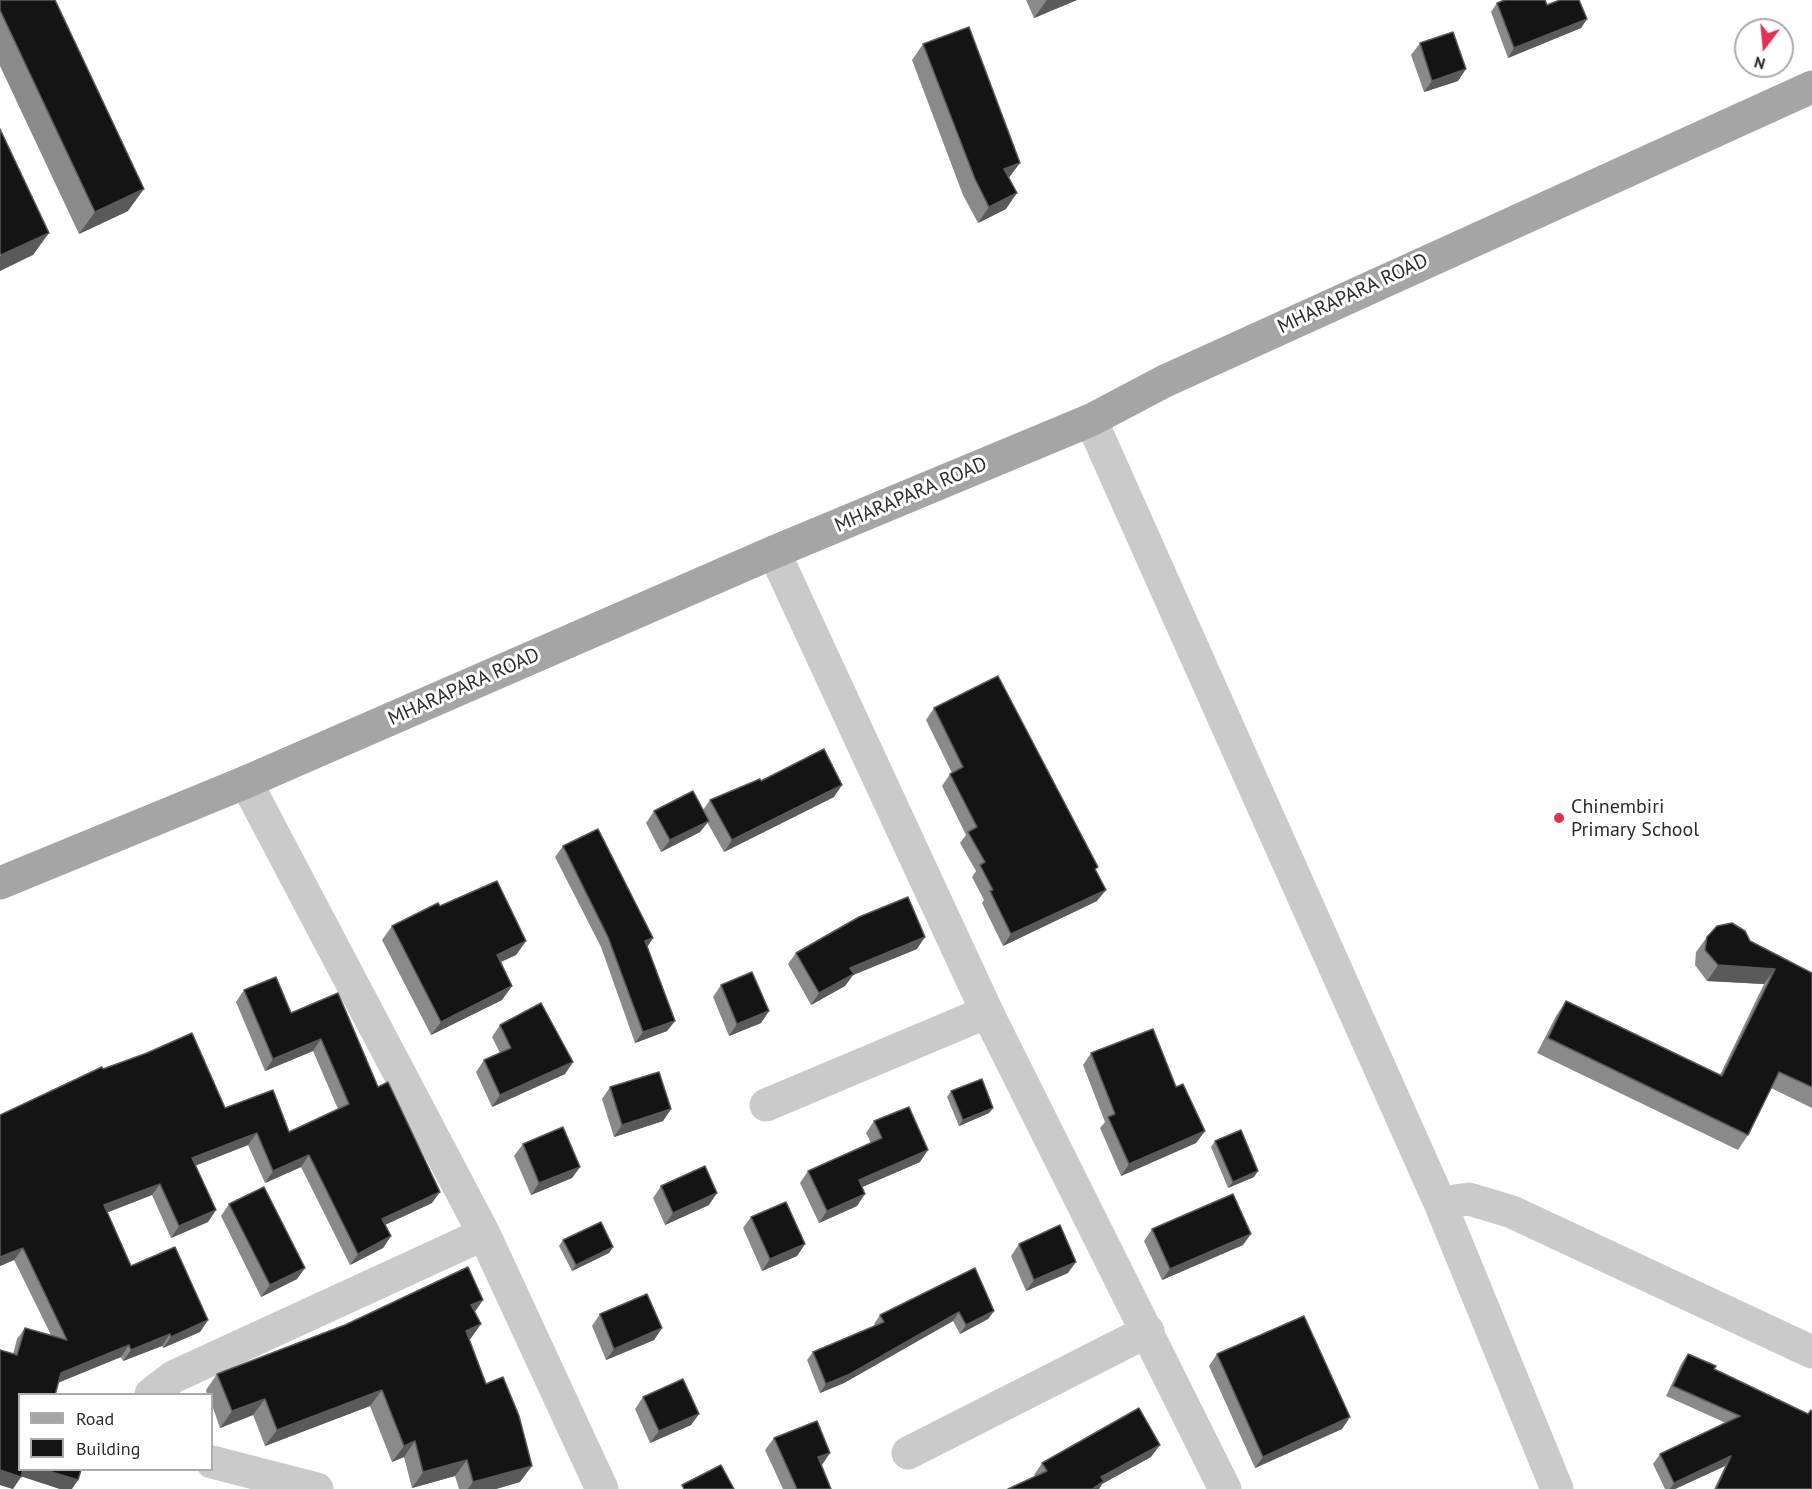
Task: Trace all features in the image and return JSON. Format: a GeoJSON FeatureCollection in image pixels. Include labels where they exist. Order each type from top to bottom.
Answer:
{"type":"FeatureCollection","features":[{"type":"Feature","properties":{"kind":"main road","name":"MHARAPARA ROAD"},"geometry":{"type":"LineString","coordinates":[[0,883],[246,782],[774,552],[1091,420],[1165,381],[1812,87]]}},
{"type":"Feature","properties":{"kind":"street"},"geometry":{"type":"LineString","coordinates":[[1091,420],[1440,1203],[1557,1489]]}},
{"type":"Feature","properties":{"kind":"street"},"geometry":{"type":"LineString","coordinates":[[774,552],[987,1012],[1225,1489]]}},
{"type":"Feature","properties":{"kind":"street"},"geometry":{"type":"LineString","coordinates":[[246,782],[484,1234],[602,1489]]}},
{"type":"Feature","properties":{"kind":"street"},"geometry":{"type":"LineString","coordinates":[[766,1105],[987,1012]]}},
{"type":"Feature","properties":{"kind":"street"},"geometry":{"type":"LineString","coordinates":[[1440,1203],[1469,1199],[1512,1212],[1812,1352]]}},
{"type":"Feature","properties":{"kind":"street"},"geometry":{"type":"LineString","coordinates":[[153,1393],[173,1377],[484,1234]]}},
{"type":"Feature","properties":{"kind":"street"},"geometry":{"type":"LineString","coordinates":[[908,1453],[1148,1331]]}},
{"type":"Feature","properties":{"kind":"street"},"geometry":{"type":"LineString","coordinates":[[213,1462],[317,1489]]}},
{"type":"Feature","properties":{"kind":"building"},"geometry":{"type":"Polygon","coordinates":[[[0,0],[55,0],[144,189],[95,212],[0,10],[0,0]]]}},
{"type":"Feature","properties":{"kind":"building"},"geometry":{"type":"Polygon","coordinates":[[[1505,0],[1545,0],[1547,5],[1560,0],[1579,0],[1587,19],[1514,48],[1497,3],[1505,0]]]}},
{"type":"Feature","properties":{"kind":"building"},"geometry":{"type":"Polygon","coordinates":[[[969,27],[1020,163],[1004,169],[1017,193],[989,207],[975,179],[923,44],[969,27]]]}},
{"type":"Feature","properties":{"kind":"building"},"geometry":{"type":"Polygon","coordinates":[[[1453,32],[1466,69],[1432,81],[1420,43],[1453,32]]]}},
{"type":"Feature","properties":{"kind":"building"},"geometry":{"type":"Polygon","coordinates":[[[0,129],[49,233],[1,255],[0,253],[0,129]]]}},
{"type":"Feature","properties":{"kind":"building"},"geometry":{"type":"Polygon","coordinates":[[[998,676],[1098,867],[1095,869],[1106,890],[1011,934],[980,865],[985,862],[968,832],[977,827],[950,774],[963,767],[934,708],[998,676]]]}},
{"type":"Feature","properties":{"kind":"building"},"geometry":{"type":"Polygon","coordinates":[[[824,749],[842,785],[732,840],[710,800],[760,779],[761,781],[824,749]]]}},
{"type":"Feature","properties":{"kind":"building"},"geometry":{"type":"Polygon","coordinates":[[[693,791],[709,821],[670,840],[654,811],[693,791]]]}},
{"type":"Feature","properties":{"kind":"building"},"geometry":{"type":"Polygon","coordinates":[[[598,829],[653,938],[645,941],[675,1021],[643,1032],[608,937],[563,846],[598,829]]]}},
{"type":"Feature","properties":{"kind":"building"},"geometry":{"type":"Polygon","coordinates":[[[497,881],[526,941],[497,955],[512,986],[441,1022],[392,926],[438,903],[440,906],[497,881]]]}},
{"type":"Feature","properties":{"kind":"building"},"geometry":{"type":"Polygon","coordinates":[[[908,897],[925,937],[850,968],[854,974],[819,993],[796,953],[859,917],[908,897]]]}},
{"type":"Feature","properties":{"kind":"building"},"geometry":{"type":"Polygon","coordinates":[[[1732,923],[1745,931],[1750,941],[1812,973],[1812,1087],[1779,1072],[1748,1135],[1548,1038],[1566,1001],[1722,1076],[1775,969],[1718,965],[1705,950],[1707,937],[1717,926],[1732,923]]]}},
{"type":"Feature","properties":{"kind":"building"},"geometry":{"type":"Polygon","coordinates":[[[752,972],[769,1011],[737,1024],[721,985],[752,972]]]}},
{"type":"Feature","properties":{"kind":"building"},"geometry":{"type":"Polygon","coordinates":[[[276,977],[291,1013],[338,993],[378,1087],[388,1082],[440,1192],[382,1219],[391,1236],[358,1254],[309,1155],[273,1171],[257,1133],[192,1158],[216,1210],[179,1226],[160,1184],[104,1205],[131,1266],[175,1247],[208,1320],[171,1337],[170,1334],[131,1350],[129,1345],[61,1373],[56,1393],[18,1393],[18,1471],[23,1471],[21,1477],[0,1470],[0,1350],[17,1355],[25,1328],[67,1340],[23,1248],[0,1257],[0,1115],[102,1067],[103,1069],[147,1053],[192,1033],[225,1108],[273,1090],[289,1132],[349,1104],[321,1039],[273,1059],[244,990],[276,977]]]}},
{"type":"Feature","properties":{"kind":"building"},"geometry":{"type":"Polygon","coordinates":[[[541,1003],[573,1062],[500,1095],[484,1060],[511,1048],[500,1025],[541,1003]]]}},
{"type":"Feature","properties":{"kind":"building"},"geometry":{"type":"Polygon","coordinates":[[[1153,1029],[1176,1087],[1183,1084],[1205,1131],[1129,1164],[1108,1117],[1115,1114],[1091,1053],[1153,1029]]]}},
{"type":"Feature","properties":{"kind":"building"},"geometry":{"type":"Polygon","coordinates":[[[659,1072],[671,1109],[622,1125],[610,1087],[659,1072]]]}},
{"type":"Feature","properties":{"kind":"building"},"geometry":{"type":"Polygon","coordinates":[[[982,1079],[993,1108],[963,1120],[951,1091],[982,1079]]]}},
{"type":"Feature","properties":{"kind":"building"},"geometry":{"type":"Polygon","coordinates":[[[909,1107],[928,1150],[859,1180],[865,1194],[827,1211],[808,1171],[882,1138],[874,1121],[909,1107]]]}},
{"type":"Feature","properties":{"kind":"building"},"geometry":{"type":"Polygon","coordinates":[[[563,1127],[580,1167],[539,1183],[523,1144],[563,1127]]]}},
{"type":"Feature","properties":{"kind":"building"},"geometry":{"type":"Polygon","coordinates":[[[1241,1130],[1258,1171],[1233,1182],[1215,1141],[1241,1130]]]}},
{"type":"Feature","properties":{"kind":"building"},"geometry":{"type":"Polygon","coordinates":[[[705,1166],[717,1193],[673,1213],[661,1186],[705,1166]]]}},
{"type":"Feature","properties":{"kind":"building"},"geometry":{"type":"Polygon","coordinates":[[[264,1187],[305,1268],[270,1285],[229,1204],[264,1187]]]}},
{"type":"Feature","properties":{"kind":"building"},"geometry":{"type":"Polygon","coordinates":[[[1233,1194],[1251,1234],[1170,1269],[1152,1229],[1233,1194]]]}},
{"type":"Feature","properties":{"kind":"building"},"geometry":{"type":"Polygon","coordinates":[[[786,1202],[805,1244],[770,1259],[751,1217],[786,1202]]]}},
{"type":"Feature","properties":{"kind":"building"},"geometry":{"type":"Polygon","coordinates":[[[601,1222],[613,1247],[576,1265],[563,1240],[601,1222]]]}},
{"type":"Feature","properties":{"kind":"building"},"geometry":{"type":"Polygon","coordinates":[[[1060,1225],[1076,1262],[1034,1280],[1019,1244],[1060,1225]]]}},
{"type":"Feature","properties":{"kind":"building"},"geometry":{"type":"Polygon","coordinates":[[[468,1267],[483,1300],[471,1305],[481,1324],[466,1331],[486,1384],[503,1377],[519,1416],[532,1466],[473,1482],[467,1460],[423,1472],[415,1441],[404,1446],[382,1390],[277,1430],[265,1399],[232,1411],[217,1374],[345,1325],[468,1267]]]}},
{"type":"Feature","properties":{"kind":"building"},"geometry":{"type":"Polygon","coordinates":[[[975,1268],[994,1311],[966,1325],[959,1312],[850,1374],[826,1384],[813,1352],[884,1322],[880,1315],[975,1268]]]}},
{"type":"Feature","properties":{"kind":"building"},"geometry":{"type":"Polygon","coordinates":[[[647,1294],[662,1328],[614,1349],[600,1314],[647,1294]]]}},
{"type":"Feature","properties":{"kind":"building"},"geometry":{"type":"Polygon","coordinates":[[[1304,1316],[1350,1417],[1263,1457],[1217,1354],[1304,1316]]]}},
{"type":"Feature","properties":{"kind":"building"},"geometry":{"type":"Polygon","coordinates":[[[1688,1354],[1808,1414],[1812,1411],[1812,1489],[1716,1489],[1731,1456],[1674,1483],[1660,1454],[1740,1416],[1673,1386],[1688,1354]]]}},
{"type":"Feature","properties":{"kind":"building"},"geometry":{"type":"Polygon","coordinates":[[[683,1379],[699,1414],[659,1431],[643,1397],[683,1379]]]}},
{"type":"Feature","properties":{"kind":"building"},"geometry":{"type":"Polygon","coordinates":[[[1139,1408],[1160,1445],[1101,1477],[1104,1481],[1092,1489],[1008,1489],[1047,1471],[1042,1463],[1139,1408]]]}},
{"type":"Feature","properties":{"kind":"building"},"geometry":{"type":"Polygon","coordinates":[[[817,1421],[830,1453],[818,1457],[831,1489],[797,1489],[774,1438],[817,1421]]]}},
{"type":"Feature","properties":{"kind":"building"},"geometry":{"type":"Polygon","coordinates":[[[721,1465],[734,1489],[684,1489],[682,1485],[721,1465]]]}},
{"type":"Feature","properties":{"kind":"building"},"geometry":{"type":"Polygon","coordinates":[[[48,1471],[81,1471],[78,1480],[48,1471]]]}},
{"type":"Feature","properties":{"kind":"place","name":"Chinembiri Primary School"},"geometry":{"type":"Point","coordinates":[1559,818]}}]}
